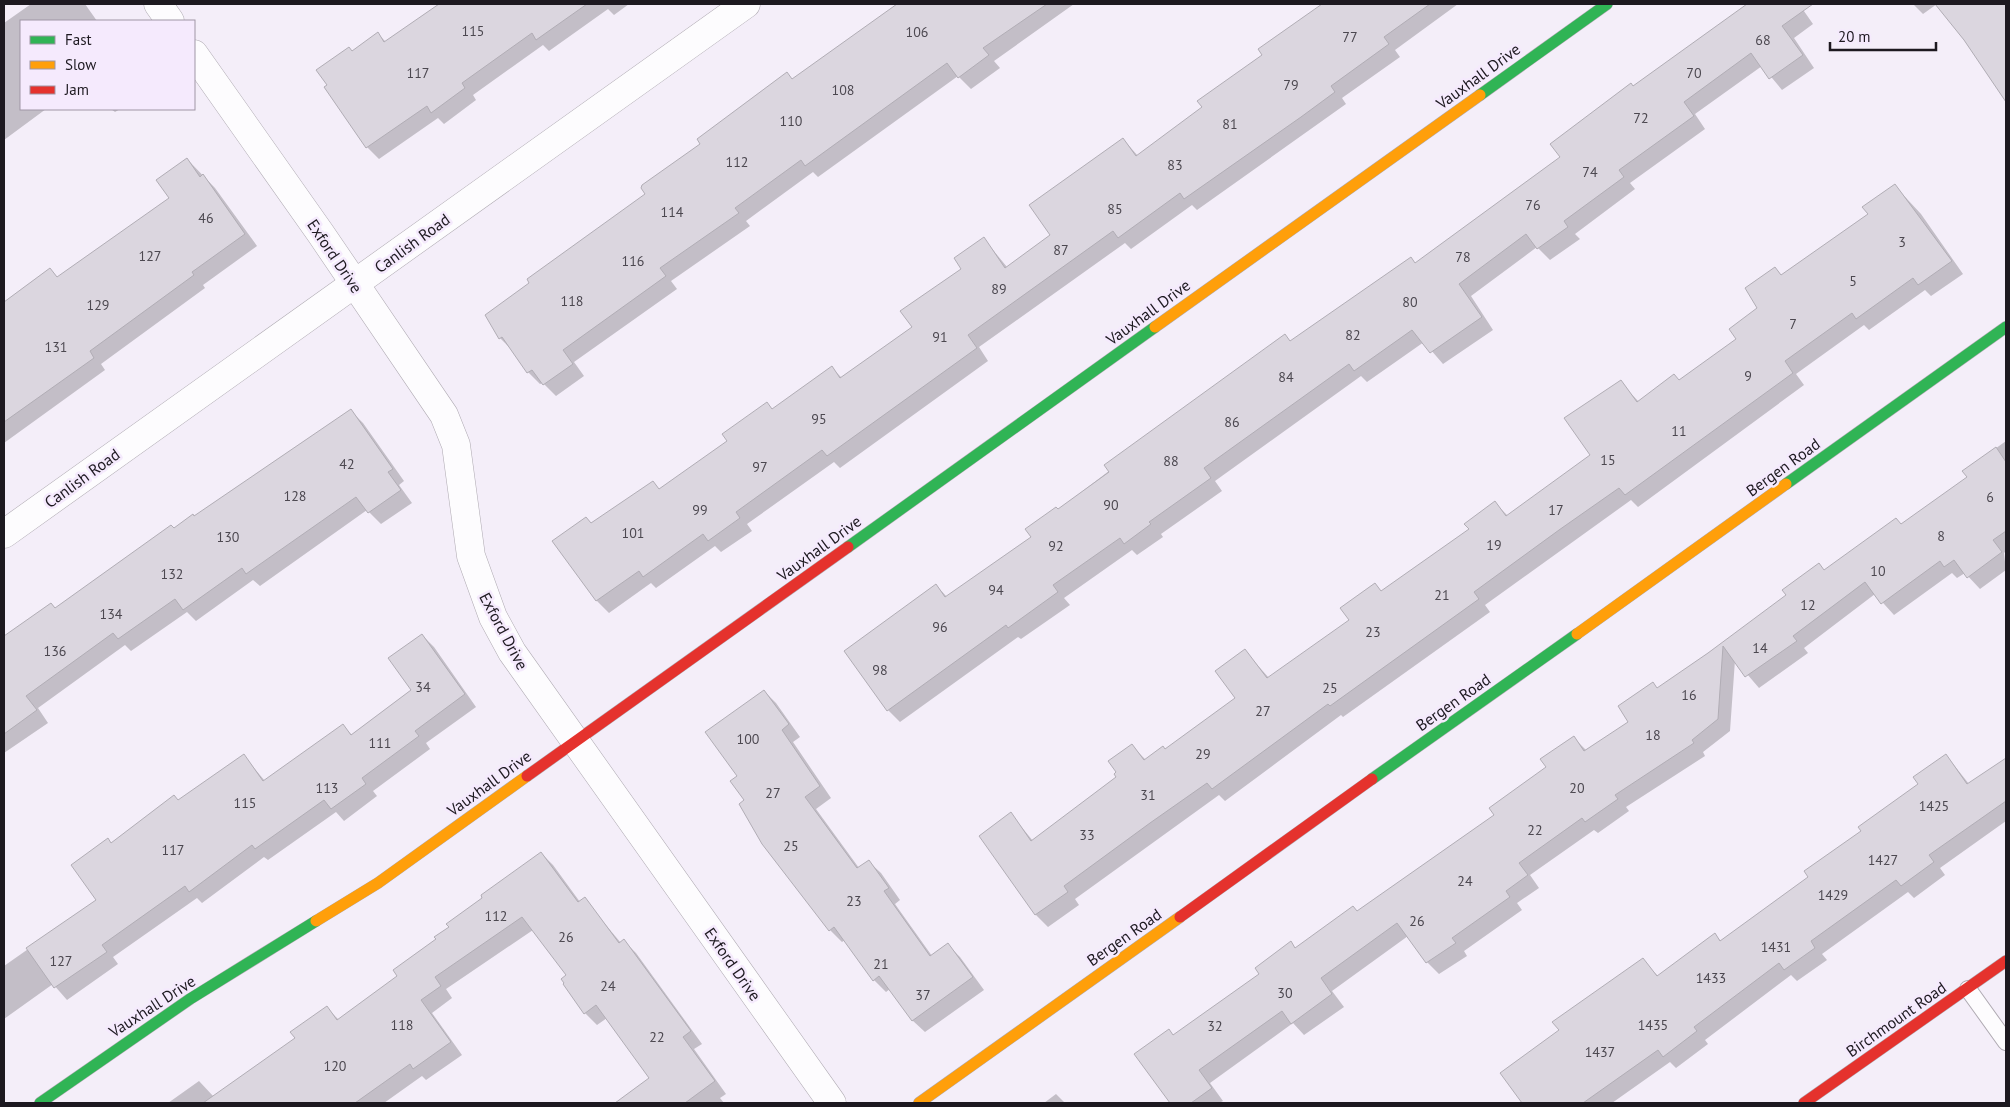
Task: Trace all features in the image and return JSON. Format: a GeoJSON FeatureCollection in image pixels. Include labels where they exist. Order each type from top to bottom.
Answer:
{"type":"FeatureCollection","features":[{"type":"Feature","properties":{"kind":"street"},"geometry":{"type":"LineString","coordinates":[[158,4],[169,20]]}},
{"type":"Feature","properties":{"kind":"street","name":"Canlish Road"},"geometry":{"type":"LineString","coordinates":[[4,534],[746,4]]}},
{"type":"Feature","properties":{"kind":"street","name":"Vauxhall Drive"},"geometry":{"type":"LineString","coordinates":[[40,1103],[190,999],[378,883],[1607,4]]}},
{"type":"Feature","properties":{"kind":"street","name":"Exford Drive"},"geometry":{"type":"LineString","coordinates":[[195,55],[444,415],[456,445],[471,556],[493,618],[512,652],[832,1103]]}},
{"type":"Feature","properties":{"kind":"street","name":"Bergen Road"},"geometry":{"type":"LineString","coordinates":[[919,1103],[2006,327]]}},
{"type":"Feature","properties":{"kind":"street","name":"Birchmount Road"},"geometry":{"type":"LineString","coordinates":[[1804,1103],[2006,961]]}},
{"type":"Feature","properties":{"kind":"lane"},"geometry":{"type":"LineString","coordinates":[[1968,989],[2006,1042]]}},
{"type":"Feature","properties":{"kind":"building"},"geometry":{"type":"Polygon","coordinates":[[[439,4],[587,4],[536,40],[532,33],[462,83],[465,88],[431,113],[427,106],[366,148],[324,87],[327,85],[316,70],[349,47],[352,51],[378,32],[384,42],[439,4]]]}},
{"type":"Feature","properties":{"kind":"building"},"geometry":{"type":"Polygon","coordinates":[[[897,4],[1047,4],[983,48],[989,55],[958,78],[947,63],[805,166],[801,160],[735,208],[739,213],[660,268],[666,276],[563,350],[573,364],[543,385],[532,370],[527,373],[502,337],[499,339],[485,315],[529,283],[527,279],[645,194],[641,188],[642,185],[700,144],[697,139],[787,72],[792,79],[897,4]]]}},
{"type":"Feature","properties":{"kind":"building"},"geometry":{"type":"Polygon","coordinates":[[[1322,4],[1430,4],[1384,37],[1389,44],[1331,86],[1335,92],[1301,117],[1184,199],[1180,193],[1118,238],[1113,231],[968,335],[977,348],[827,456],[822,450],[736,512],[740,518],[708,541],[703,534],[643,577],[639,571],[596,601],[552,541],[586,517],[591,523],[653,481],[659,489],[727,441],[722,434],[767,402],[772,409],[832,366],[840,378],[912,327],[900,311],[961,269],[954,258],[984,237],[1005,268],[1050,235],[1029,205],[1123,138],[1136,156],[1202,107],[1197,101],[1262,55],[1258,49],[1322,4]]]}},
{"type":"Feature","properties":{"kind":"building"},"geometry":{"type":"Polygon","coordinates":[[[1747,4],[1813,4],[1782,26],[1803,55],[1769,79],[1751,53],[1684,102],[1694,116],[1619,170],[1624,177],[1564,221],[1568,227],[1537,249],[1526,234],[1459,284],[1482,317],[1430,353],[1412,330],[1354,371],[1349,364],[1204,468],[1211,478],[1149,522],[1151,524],[1124,544],[1120,538],[1053,585],[1058,592],[1008,628],[1006,625],[887,711],[844,651],[936,584],[945,597],[1031,537],[1025,529],[1056,507],[1058,509],[1109,472],[1104,465],[1285,334],[1290,341],[1411,257],[1415,263],[1560,157],[1550,144],[1631,83],[1633,86],[1747,4]]]}},
{"type":"Feature","properties":{"kind":"building"},"geometry":{"type":"Polygon","coordinates":[[[1935,4],[2006,4],[2006,102],[1964,40],[1935,4]]]}},
{"type":"Feature","properties":{"kind":"building"},"geometry":{"type":"Polygon","coordinates":[[[187,158],[200,177],[203,174],[245,234],[192,272],[194,275],[90,351],[94,358],[4,422],[4,302],[50,268],[57,277],[169,198],[156,180],[187,158]]]}},
{"type":"Feature","properties":{"kind":"building"},"geometry":{"type":"Polygon","coordinates":[[[1895,184],[1952,261],[1918,285],[1913,278],[1856,319],[1852,313],[1785,361],[1793,373],[1625,495],[1619,488],[1559,530],[1474,592],[1479,599],[1330,706],[1328,704],[1212,789],[1207,783],[1150,823],[1064,886],[1068,892],[1035,915],[979,836],[1011,812],[1031,841],[1116,777],[1114,774],[1116,772],[1108,761],[1132,744],[1144,760],[1163,746],[1165,749],[1235,698],[1215,671],[1245,649],[1267,678],[1349,620],[1340,608],[1375,583],[1381,591],[1469,529],[1464,524],[1495,501],[1506,516],[1590,455],[1564,418],[1621,380],[1637,402],[1674,374],[1679,380],[1736,339],[1729,329],[1757,308],[1745,288],[1775,267],[1781,275],[1868,214],[1862,207],[1895,184]]]}},
{"type":"Feature","properties":{"kind":"building"},"geometry":{"type":"Polygon","coordinates":[[[351,409],[393,469],[388,472],[401,490],[368,513],[356,497],[246,574],[242,568],[183,610],[175,599],[118,639],[113,633],[26,696],[37,710],[4,734],[4,636],[51,603],[55,608],[171,525],[174,528],[193,514],[194,516],[351,409]]]}},
{"type":"Feature","properties":{"kind":"building"},"geometry":{"type":"Polygon","coordinates":[[[1996,447],[2006,462],[2006,531],[1993,540],[2002,552],[1967,578],[1954,560],[1944,567],[1940,561],[1881,604],[1865,582],[1793,636],[1797,641],[1745,677],[1723,646],[1718,719],[1692,740],[1694,743],[1615,795],[1618,799],[1585,822],[1582,818],[1519,863],[1528,875],[1506,891],[1510,897],[1452,938],[1456,943],[1426,963],[1397,923],[1321,978],[1332,994],[1291,1024],[1282,1011],[1199,1070],[1212,1088],[1191,1103],[1170,1103],[1134,1054],[1169,1029],[1173,1035],[1259,974],[1255,968],[1291,941],[1295,948],[1353,906],[1357,911],[1494,815],[1489,808],[1546,767],[1540,759],[1574,736],[1584,751],[1628,722],[1618,706],[1653,682],[1657,688],[1708,653],[1786,595],[1782,590],[1819,563],[1824,570],[1896,518],[1901,524],[1967,477],[1962,471],[1996,447]]]}},
{"type":"Feature","properties":{"kind":"building"},"geometry":{"type":"Polygon","coordinates":[[[422,634],[465,694],[415,731],[419,736],[362,778],[366,784],[331,809],[324,800],[255,849],[252,845],[189,892],[185,886],[102,945],[107,952],[54,988],[26,948],[96,900],[71,865],[108,838],[111,843],[174,795],[178,800],[244,754],[263,781],[343,724],[351,735],[411,690],[388,658],[422,634]]]}},
{"type":"Feature","properties":{"kind":"building"},"geometry":{"type":"Polygon","coordinates":[[[764,690],[789,724],[782,730],[820,786],[805,797],[857,868],[869,860],[889,888],[884,891],[930,956],[948,943],[973,977],[912,1021],[879,976],[873,981],[834,927],[829,931],[762,844],[739,804],[744,800],[730,781],[737,776],[705,732],[764,690]]]}},
{"type":"Feature","properties":{"kind":"building"},"geometry":{"type":"Polygon","coordinates":[[[1946,754],[1967,784],[2006,758],[2006,801],[1929,855],[1934,862],[1901,886],[1896,880],[1811,941],[1815,948],[1784,970],[1779,963],[1694,1027],[1697,1031],[1663,1057],[1658,1050],[1583,1103],[1522,1103],[1500,1073],[1559,1030],[1552,1022],[1643,958],[1657,976],[1715,933],[1720,941],[1808,877],[1804,871],[1861,831],[1858,827],[1918,784],[1913,777],[1946,754]]]}},
{"type":"Feature","properties":{"kind":"building"},"geometry":{"type":"Polygon","coordinates":[[[541,852],[578,902],[585,897],[619,943],[624,939],[691,1031],[683,1037],[715,1081],[685,1103],[615,1103],[649,1078],[596,1005],[584,1014],[563,984],[561,979],[566,975],[522,917],[435,977],[441,986],[421,1000],[451,1042],[413,1069],[410,1064],[355,1103],[203,1103],[295,1038],[290,1032],[327,1006],[337,1020],[397,976],[393,970],[436,939],[434,937],[449,927],[446,924],[482,898],[481,895],[541,852]]]}},
{"type":"Feature","properties":{"kind":"traffic: fast"},"geometry":{"type":"LineString","coordinates":[[1480,95],[1607,4]]}},
{"type":"Feature","properties":{"kind":"traffic: fast"},"geometry":{"type":"LineString","coordinates":[[848,547],[1155,327]]}},
{"type":"Feature","properties":{"kind":"traffic: fast"},"geometry":{"type":"LineString","coordinates":[[1786,484],[2006,327]]}},
{"type":"Feature","properties":{"kind":"traffic: fast"},"geometry":{"type":"LineString","coordinates":[[1372,779],[1577,634]]}},
{"type":"Feature","properties":{"kind":"traffic: fast"},"geometry":{"type":"LineString","coordinates":[[40,1103],[190,999],[316,921]]}},
{"type":"Feature","properties":{"kind":"traffic: slow"},"geometry":{"type":"LineString","coordinates":[[1155,327],[1480,95]]}},
{"type":"Feature","properties":{"kind":"traffic: slow"},"geometry":{"type":"LineString","coordinates":[[1577,634],[1786,484]]}},
{"type":"Feature","properties":{"kind":"traffic: slow"},"geometry":{"type":"LineString","coordinates":[[316,921],[378,883],[527,776]]}},
{"type":"Feature","properties":{"kind":"traffic: slow"},"geometry":{"type":"LineString","coordinates":[[919,1103],[1180,917]]}},
{"type":"Feature","properties":{"kind":"traffic: jam"},"geometry":{"type":"LineString","coordinates":[[527,776],[848,547]]}},
{"type":"Feature","properties":{"kind":"traffic: jam"},"geometry":{"type":"LineString","coordinates":[[1180,917],[1372,779]]}},
{"type":"Feature","properties":{"kind":"traffic: jam"},"geometry":{"type":"LineString","coordinates":[[1804,1103],[2006,961]]}}]}
